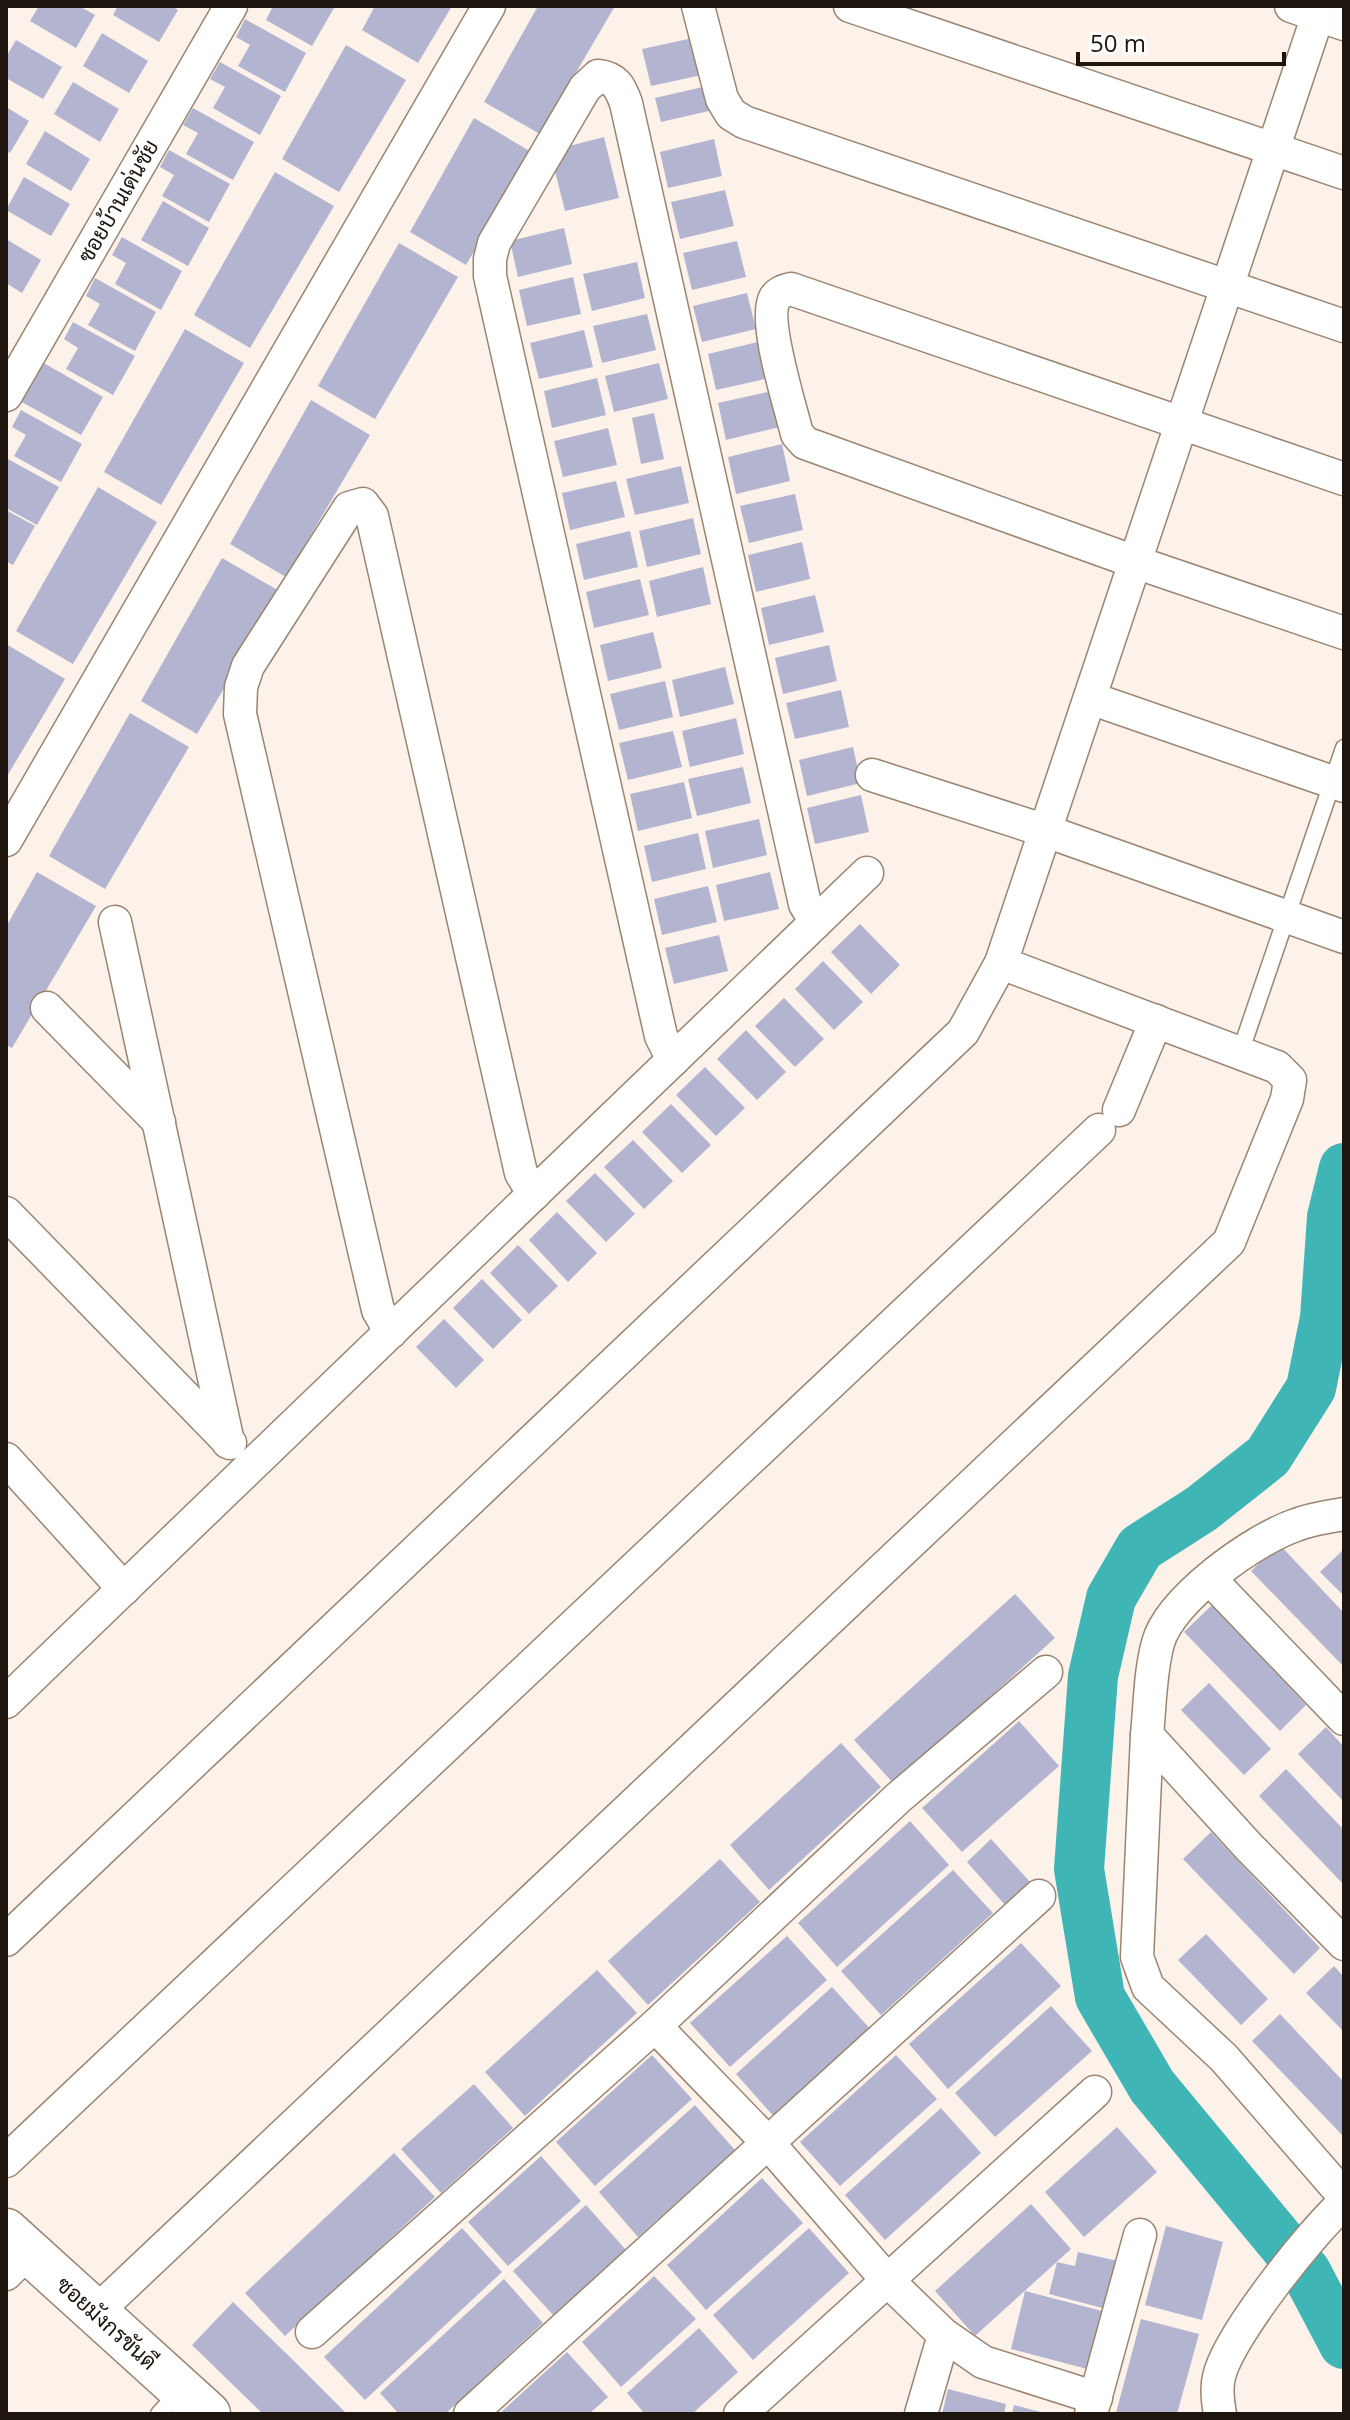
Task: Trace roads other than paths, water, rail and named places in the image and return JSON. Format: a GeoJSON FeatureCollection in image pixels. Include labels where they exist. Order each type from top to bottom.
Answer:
{"type":"FeatureCollection","features":[{"type":"Feature","properties":{"kind":"street","name":"ซอยบ้านเด่นชัย"},"geometry":{"type":"LineString","coordinates":[[6,395],[231,6]]}},
{"type":"Feature","properties":{"kind":"street"},"geometry":{"type":"LineString","coordinates":[[6,840],[489,6]]}},
{"type":"Feature","properties":{"kind":"street"},"geometry":{"type":"LineString","coordinates":[[698,6],[722,99],[731,114],[744,122],[1344,326]]}},
{"type":"Feature","properties":{"kind":"street"},"geometry":{"type":"LineString","coordinates":[[850,6],[1344,173]]}},
{"type":"Feature","properties":{"kind":"street"},"geometry":{"type":"LineString","coordinates":[[6,1940],[963,1032],[1001,963],[1318,13]]}},
{"type":"Feature","properties":{"kind":"street"},"geometry":{"type":"LineString","coordinates":[[673,1060],[661,1036],[490,276],[494,243],[585,88],[598,76],[608,77],[620,86],[626,103],[805,904],[816,922]]}},
{"type":"Feature","properties":{"kind":"street"},"geometry":{"type":"LineString","coordinates":[[1344,479],[791,289],[782,291],[774,300],[772,315],[777,355],[797,434],[805,443],[1135,562],[1344,633]]}},
{"type":"Feature","properties":{"kind":"street"},"geometry":{"type":"LineString","coordinates":[[391,1332],[378,1310],[240,714],[241,687],[248,666],[349,508],[355,504],[363,504],[372,516],[521,1173],[534,1194]]}},
{"type":"Feature","properties":{"kind":"street"},"geometry":{"type":"LineString","coordinates":[[1090,698],[1338,784]]}},
{"type":"Feature","properties":{"kind":"street"},"geometry":{"type":"LineString","coordinates":[[872,775],[1046,831],[1344,937]]}},
{"type":"Feature","properties":{"kind":"street"},"geometry":{"type":"LineString","coordinates":[[6,1702],[867,873]]}},
{"type":"Feature","properties":{"kind":"street"},"geometry":{"type":"LineString","coordinates":[[115,922],[228,1442]]}},
{"type":"Feature","properties":{"kind":"street"},"geometry":{"type":"LineString","coordinates":[[95,2313],[1229,1242],[1287,1099],[1290,1080],[1277,1067],[1001,963]]}},
{"type":"Feature","properties":{"kind":"street"},"geometry":{"type":"LineString","coordinates":[[47,1008],[159,1122]]}},
{"type":"Feature","properties":{"kind":"street"},"geometry":{"type":"LineString","coordinates":[[6,2161],[1109,1120],[1156,1021]]}},
{"type":"Feature","properties":{"kind":"street"},"geometry":{"type":"LineString","coordinates":[[6,1213],[252,1466]]}},
{"type":"Feature","properties":{"kind":"street"},"geometry":{"type":"LineString","coordinates":[[6,1459],[124,1589]]}},
{"type":"Feature","properties":{"kind":"street"},"geometry":{"type":"LineString","coordinates":[[1344,1514],[1296,1525],[1272,1535],[1210,1579],[1174,1613],[1158,1642],[1147,1735],[1137,1957],[1144,1981],[1224,2058],[1344,2196]]}},
{"type":"Feature","properties":{"kind":"street"},"geometry":{"type":"LineString","coordinates":[[1210,1579],[1344,1719]]}},
{"type":"Feature","properties":{"kind":"street"},"geometry":{"type":"LineString","coordinates":[[312,2332],[655,2026],[898,1798],[1046,1672]]}},
{"type":"Feature","properties":{"kind":"street"},"geometry":{"type":"LineString","coordinates":[[1147,1735],[1249,1847],[1344,1944]]}},
{"type":"Feature","properties":{"kind":"street"},"geometry":{"type":"LineString","coordinates":[[470,2414],[1039,1896]]}},
{"type":"Feature","properties":{"kind":"street"},"geometry":{"type":"LineString","coordinates":[[655,2026],[769,2144],[887,2280],[944,2335],[983,2362],[1094,2406],[1140,2235]]}},
{"type":"Feature","properties":{"kind":"street"},"geometry":{"type":"LineString","coordinates":[[740,2414],[1095,2092]]}},
{"type":"Feature","properties":{"kind":"street"},"geometry":{"type":"LineString","coordinates":[[1220,2414],[1218,2378],[1228,2352],[1263,2300],[1344,2203]]}},
{"type":"Feature","properties":{"kind":"street","name":"ซอยมังกรขันดี"},"geometry":{"type":"LineString","coordinates":[[13,2253],[95,2313],[183,2406]]}},
{"type":"Feature","properties":{"kind":"street"},"geometry":{"type":"LineString","coordinates":[[921,2414],[944,2335]]}},
{"type":"Feature","properties":{"kind":"lane"},"geometry":{"type":"LineString","coordinates":[[1240,1053],[1286,918],[1338,784],[1344,748]]}},
{"type":"Feature","properties":{"kind":"waterway"},"geometry":{"type":"LineString","coordinates":[[1344,1168],[1332,1217],[1325,1318],[1311,1388],[1268,1456],[1201,1509],[1140,1548],[1111,1598],[1093,1676],[1079,1869],[1100,1997],[1152,2086],[1306,2272],[1344,2344]]}}]}
